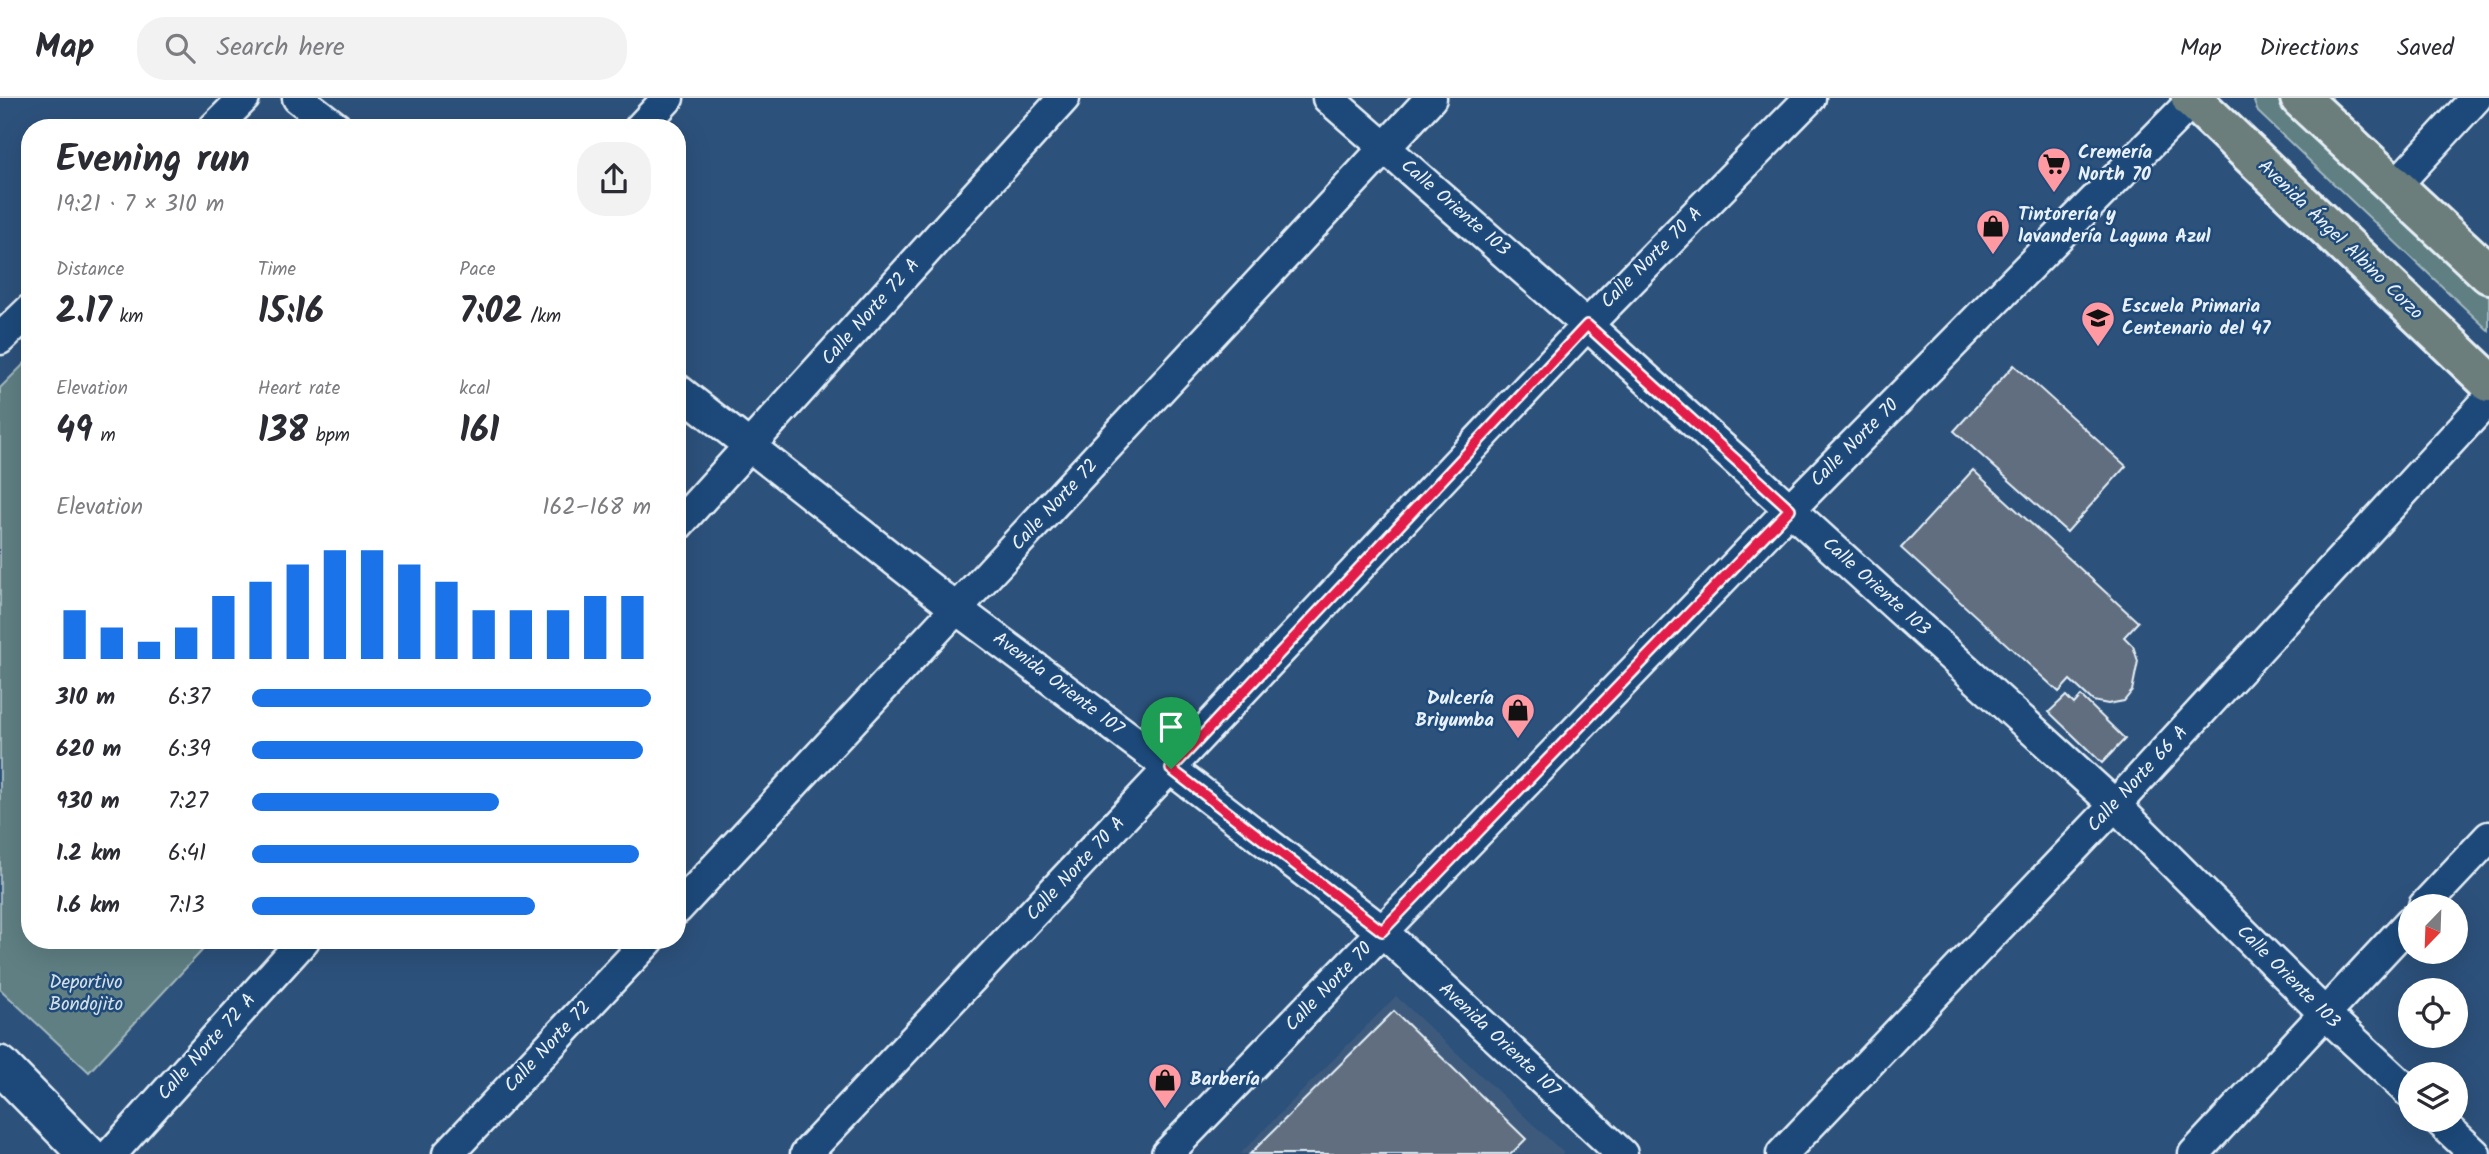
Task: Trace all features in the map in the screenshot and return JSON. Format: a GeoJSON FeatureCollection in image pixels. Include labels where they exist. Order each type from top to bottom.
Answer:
{"type":"FeatureCollection","features":[{"type":"Feature","properties":{"kind":"main road"},"geometry":{"type":"LineString","coordinates":[[2300,98],[2489,274]]}},
{"type":"Feature","properties":{"kind":"main road","name":"Avenida Ángel Albino Corzo"},"geometry":{"type":"LineString","coordinates":[[2193,99],[2489,382]]}},
{"type":"Feature","properties":{"kind":"street"},"geometry":{"type":"LineString","coordinates":[[223,119],[244,98]]}},
{"type":"Feature","properties":{"kind":"street"},"geometry":{"type":"LineString","coordinates":[[298,98],[325,119]]}},
{"type":"Feature","properties":{"kind":"street"},"geometry":{"type":"LineString","coordinates":[[648,119],[668,98]]}},
{"type":"Feature","properties":{"kind":"street","name":"Calle Norte 72 A"},"geometry":{"type":"LineString","coordinates":[[686,516],[1064,98]]}},
{"type":"Feature","properties":{"kind":"street","name":"Calle Oriente 103"},"geometry":{"type":"LineString","coordinates":[[1328,98],[1587,325],[2115,805],[2325,1014],[2398,1082]]}},
{"type":"Feature","properties":{"kind":"street","name":"Calle Norte 72"},"geometry":{"type":"LineString","coordinates":[[686,899],[958,610],[1431,98]]}},
{"type":"Feature","properties":{"kind":"street","name":"Calle Norte 70 A"},"geometry":{"type":"LineString","coordinates":[[806,1154],[1587,325],[1810,98]]}},
{"type":"Feature","properties":{"kind":"street"},"geometry":{"type":"LineString","coordinates":[[2396,186],[2476,98]]}},
{"type":"Feature","properties":{"kind":"street","name":"Calle Norte 70"},"geometry":{"type":"LineString","coordinates":[[1167,1154],[1790,509],[2193,99]]}},
{"type":"Feature","properties":{"kind":"street"},"geometry":{"type":"LineString","coordinates":[[0,339],[21,319]]}},
{"type":"Feature","properties":{"kind":"street","name":"Avenida Oriente 107"},"geometry":{"type":"LineString","coordinates":[[686,396],[958,610],[1382,931],[1622,1154]]}},
{"type":"Feature","properties":{"kind":"street","name":"Calle Norte 66 A"},"geometry":{"type":"LineString","coordinates":[[1782,1154],[2115,805],[2489,399]]}},
{"type":"Feature","properties":{"kind":"street"},"geometry":{"type":"LineString","coordinates":[[2435,894],[2489,837]]}},
{"type":"Feature","properties":{"kind":"street"},"geometry":{"type":"LineString","coordinates":[[2194,1154],[2398,935]]}},
{"type":"Feature","properties":{"kind":"street","name":"Calle Norte 72 A"},"geometry":{"type":"LineString","coordinates":[[111,1154],[296,949]]}},
{"type":"Feature","properties":{"kind":"street","name":"Calle Norte 72"},"geometry":{"type":"LineString","coordinates":[[448,1154],[641,949]]}},
{"type":"Feature","properties":{"kind":"street"},"geometry":{"type":"LineString","coordinates":[[0,1065],[87,1154]]}},
{"type":"Feature","properties":{"kind":"street"},"geometry":{"type":"LineString","coordinates":[[2452,1132],[2475,1154]]}},
{"type":"Feature","properties":{"kind":"shaded area"},"geometry":{"type":"Polygon","coordinates":[[[1396,996],[1565,1154],[1240,1154],[1396,996]]]}},
{"type":"Feature","properties":{"kind":"green space"},"geometry":{"type":"Polygon","coordinates":[[[2257,98],[2291,98],[2489,285],[2489,331],[2258,112],[2254,102],[2257,98]]]}},
{"type":"Feature","properties":{"kind":"green space","name":"Deportivo Bondojito"},"geometry":{"type":"Polygon","coordinates":[[[21,367],[21,949],[204,949],[89,1072],[0,989],[0,388],[21,367]]]}},
{"type":"Feature","properties":{"kind":"building"},"geometry":{"type":"Polygon","coordinates":[[[2014,365],[2126,466],[2067,532],[1954,431],[2014,365]]]}},
{"type":"Feature","properties":{"kind":"building"},"geometry":{"type":"Polygon","coordinates":[[[1973,470],[2138,622],[2124,637],[2133,646],[2138,661],[2132,691],[2124,701],[2108,704],[2093,701],[2070,680],[2059,692],[1901,548],[1973,470]]]}},
{"type":"Feature","properties":{"kind":"building"},"geometry":{"type":"Polygon","coordinates":[[[2066,696],[2074,704],[2081,696],[2125,739],[2102,763],[2049,712],[2066,696]]]}},
{"type":"Feature","properties":{"kind":"building"},"geometry":{"type":"Polygon","coordinates":[[[1394,1011],[1526,1139],[1511,1154],[1250,1154],[1394,1011]]]}},
{"type":"Feature","properties":{"kind":"place","name":"Cremería North 70"},"geometry":{"type":"Point","coordinates":[2054,194]}},
{"type":"Feature","properties":{"kind":"place","name":"Tintorería y lavandería Laguna Azul"},"geometry":{"type":"Point","coordinates":[1993,256]}},
{"type":"Feature","properties":{"kind":"place","name":"Escuela Primaria Centenario del 47"},"geometry":{"type":"Point","coordinates":[2098,348]}},
{"type":"Feature","properties":{"kind":"place","name":"Dulcería Briyumba"},"geometry":{"type":"Point","coordinates":[1518,740]}},
{"type":"Feature","properties":{"kind":"place","name":"Barbería"},"geometry":{"type":"Point","coordinates":[1165,1110]}},
{"type":"Feature","properties":{"kind":"route"},"geometry":{"type":"LineString","coordinates":[[1587,325],[1790,509],[1382,931],[1171,769],[1587,325]]}}]}
